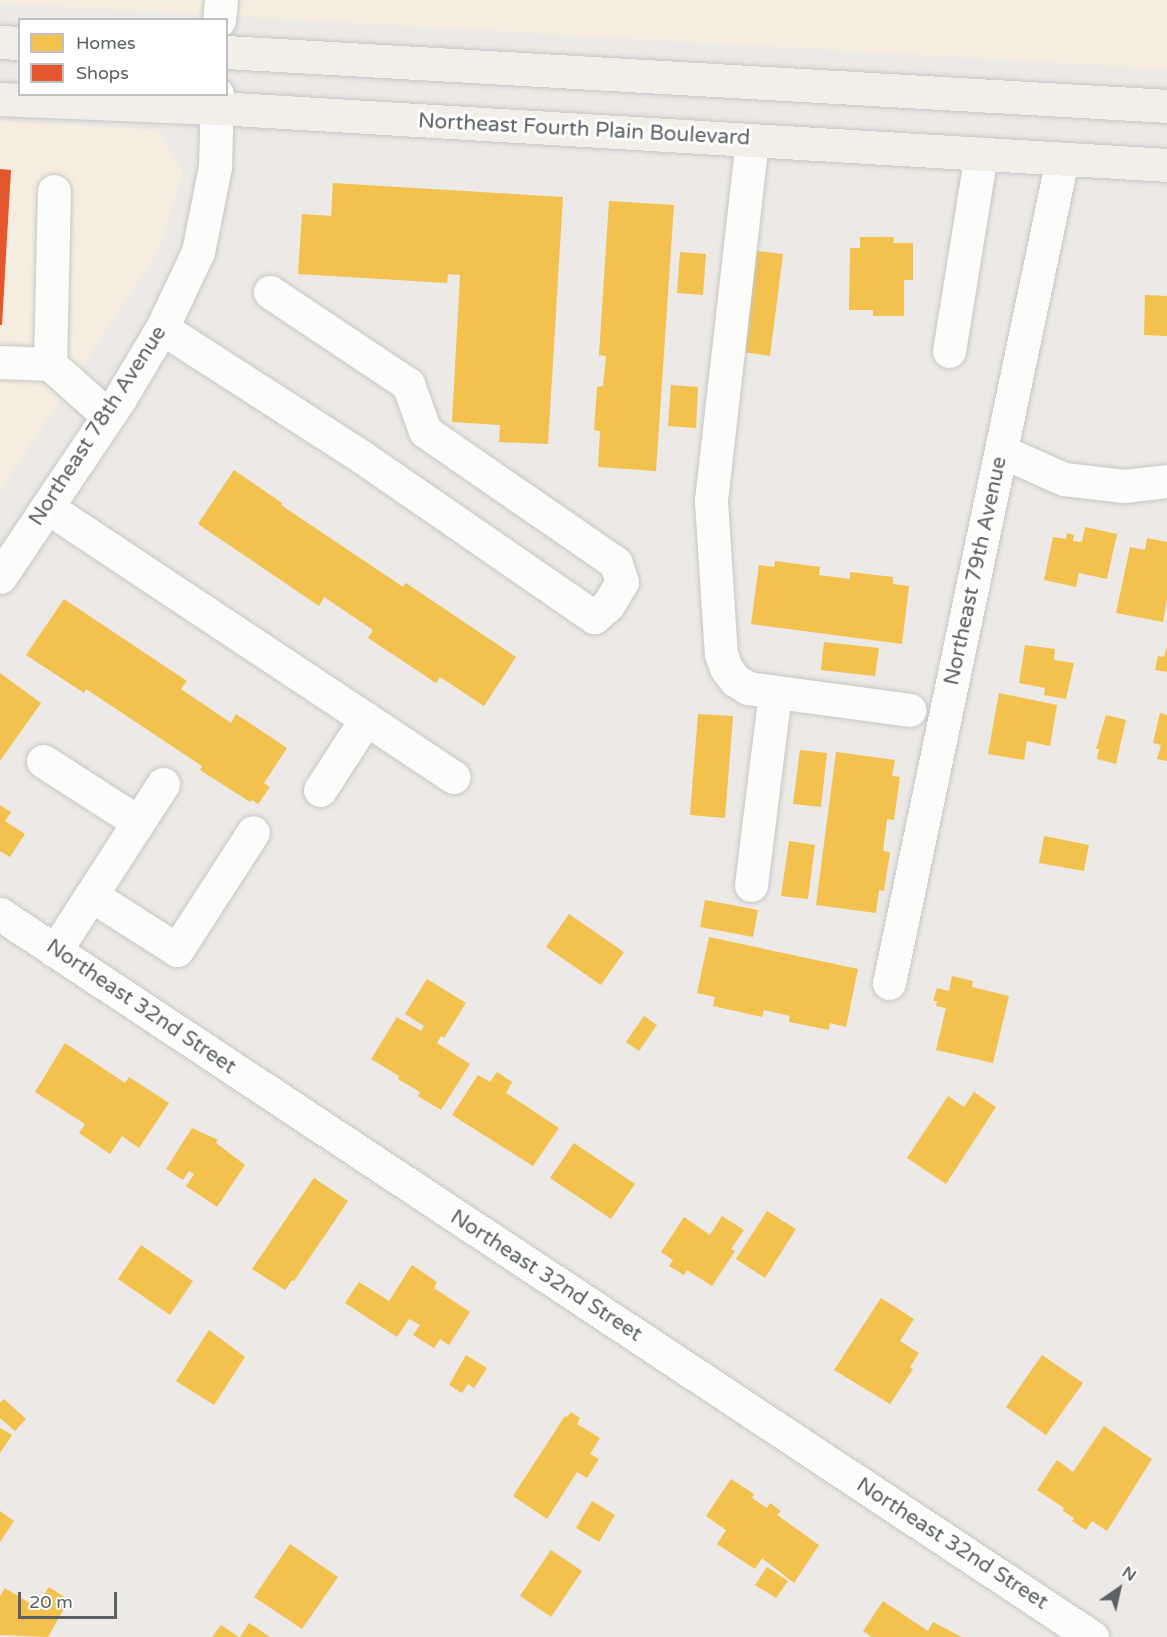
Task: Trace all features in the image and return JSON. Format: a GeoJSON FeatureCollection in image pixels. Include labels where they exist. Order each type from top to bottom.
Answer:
{"type":"FeatureCollection","features":[{"type":"Feature","properties":{"kind":"main road"},"geometry":{"type":"LineString","coordinates":[[0,42],[18,43]]}},
{"type":"Feature","properties":{"kind":"main road"},"geometry":{"type":"LineString","coordinates":[[228,52],[1167,106]]}},
{"type":"Feature","properties":{"kind":"main road","name":"Northeast Fourth Plain Boulevard"},"geometry":{"type":"LineString","coordinates":[[0,99],[217,101],[752,140],[1167,165]]}},
{"type":"Feature","properties":{"kind":"street"},"geometry":{"type":"LineString","coordinates":[[219,18],[221,0]]}},
{"type":"Feature","properties":{"kind":"street","name":"Northeast 78th Avenue"},"geometry":{"type":"LineString","coordinates":[[0,577],[108,416],[162,328],[198,252],[215,167],[217,101]]}},
{"type":"Feature","properties":{"kind":"street"},"geometry":{"type":"LineString","coordinates":[[752,140],[711,501],[721,654],[726,668],[735,680],[748,688],[909,710]]}},
{"type":"Feature","properties":{"kind":"street"},"geometry":{"type":"LineString","coordinates":[[949,351],[981,154]]}},
{"type":"Feature","properties":{"kind":"street","name":"Northeast 79th Avenue"},"geometry":{"type":"LineString","coordinates":[[889,983],[1062,159]]}},
{"type":"Feature","properties":{"kind":"street"},"geometry":{"type":"LineString","coordinates":[[50,364],[54,191]]}},
{"type":"Feature","properties":{"kind":"street"},"geometry":{"type":"LineString","coordinates":[[162,328],[362,457],[594,617],[608,605],[622,582],[616,563],[425,431],[408,384],[270,292]]}},
{"type":"Feature","properties":{"kind":"street"},"geometry":{"type":"LineString","coordinates":[[0,362],[50,364],[108,416]]}},
{"type":"Feature","properties":{"kind":"street"},"geometry":{"type":"LineString","coordinates":[[1001,451],[1064,480],[1124,486],[1167,481]]}},
{"type":"Feature","properties":{"kind":"street"},"geometry":{"type":"LineString","coordinates":[[47,507],[453,777]]}},
{"type":"Feature","properties":{"kind":"street"},"geometry":{"type":"LineString","coordinates":[[751,885],[775,693]]}},
{"type":"Feature","properties":{"kind":"street"},"geometry":{"type":"LineString","coordinates":[[320,790],[366,719]]}},
{"type":"Feature","properties":{"kind":"street"},"geometry":{"type":"LineString","coordinates":[[43,760],[138,822]]}},
{"type":"Feature","properties":{"kind":"street"},"geometry":{"type":"LineString","coordinates":[[55,951],[163,784]]}},
{"type":"Feature","properties":{"kind":"street"},"geometry":{"type":"LineString","coordinates":[[91,895],[177,950],[252,832]]}},
{"type":"Feature","properties":{"kind":"street","name":"Northeast 32nd Street"},"geometry":{"type":"LineString","coordinates":[[0,914],[1092,1637]]}},
{"type":"Feature","properties":{"kind":"shaded area"},"geometry":{"type":"Polygon","coordinates":[[[0,0],[1167,0],[1167,69],[0,3],[0,0]]]}},
{"type":"Feature","properties":{"kind":"shaded area"},"geometry":{"type":"Polygon","coordinates":[[[0,121],[157,130],[183,171],[158,252],[0,490],[0,121]]]}},
{"type":"Feature","properties":{"kind":"building: Homes"},"geometry":{"type":"Polygon","coordinates":[[[333,183],[563,197],[548,444],[499,442],[500,425],[452,422],[460,275],[448,274],[447,283],[298,274],[302,214],[331,216],[333,183]]]}},
{"type":"Feature","properties":{"kind":"building: Homes"},"geometry":{"type":"Polygon","coordinates":[[[609,201],[674,205],[656,471],[598,467],[600,431],[594,430],[597,387],[603,386],[606,356],[599,355],[609,201]]]}},
{"type":"Feature","properties":{"kind":"building: Homes"},"geometry":{"type":"Polygon","coordinates":[[[860,237],[894,237],[893,243],[913,243],[913,280],[904,280],[904,316],[873,316],[873,310],[849,310],[850,248],[860,248],[860,237]]]}},
{"type":"Feature","properties":{"kind":"building: Homes"},"geometry":{"type":"Polygon","coordinates":[[[749,250],[783,254],[770,356],[736,351],[749,250]]]}},
{"type":"Feature","properties":{"kind":"building: Homes"},"geometry":{"type":"Polygon","coordinates":[[[680,252],[706,254],[703,295],[677,293],[680,252]]]}},
{"type":"Feature","properties":{"kind":"building: Homes"},"geometry":{"type":"Polygon","coordinates":[[[1145,295],[1167,296],[1167,336],[1144,335],[1145,295]]]}},
{"type":"Feature","properties":{"kind":"building: Homes"},"geometry":{"type":"Polygon","coordinates":[[[671,385],[698,387],[696,428],[668,426],[671,385]]]}},
{"type":"Feature","properties":{"kind":"building: Homes"},"geometry":{"type":"Polygon","coordinates":[[[234,470],[282,503],[281,505],[403,587],[406,583],[516,657],[484,706],[440,677],[436,683],[368,638],[373,630],[324,597],[319,606],[198,524],[234,470]]]}},
{"type":"Feature","properties":{"kind":"building: Homes"},"geometry":{"type":"Polygon","coordinates":[[[1085,527],[1117,534],[1107,579],[1079,573],[1076,587],[1044,580],[1053,537],[1066,539],[1067,533],[1074,535],[1073,541],[1082,542],[1085,527]]]}},
{"type":"Feature","properties":{"kind":"building: Homes"},"geometry":{"type":"Polygon","coordinates":[[[1147,538],[1167,542],[1167,599],[1163,622],[1116,613],[1130,547],[1145,550],[1147,538]]]}},
{"type":"Feature","properties":{"kind":"building: Homes"},"geometry":{"type":"Polygon","coordinates":[[[775,561],[820,567],[819,575],[850,579],[850,572],[893,577],[893,584],[909,586],[902,644],[751,624],[759,565],[774,567],[775,561]]]}},
{"type":"Feature","properties":{"kind":"building: Homes"},"geometry":{"type":"Polygon","coordinates":[[[64,599],[187,681],[181,689],[231,723],[236,714],[287,748],[264,783],[270,787],[258,804],[252,800],[250,802],[200,770],[202,766],[86,689],[84,693],[26,655],[64,599]]]}},
{"type":"Feature","properties":{"kind":"building: Homes"},"geometry":{"type":"Polygon","coordinates":[[[824,642],[879,648],[875,676],[821,670],[824,642]]]}},
{"type":"Feature","properties":{"kind":"building: Homes"},"geometry":{"type":"Polygon","coordinates":[[[1025,645],[1055,649],[1054,660],[1074,663],[1066,699],[1044,695],[1045,688],[1019,683],[1025,645]]]}},
{"type":"Feature","properties":{"kind":"building: Homes"},"geometry":{"type":"Polygon","coordinates":[[[1167,647],[1167,672],[1155,670],[1158,656],[1164,657],[1167,647]]]}},
{"type":"Feature","properties":{"kind":"building: Homes"},"geometry":{"type":"Polygon","coordinates":[[[0,673],[41,703],[0,761],[0,673]]]}},
{"type":"Feature","properties":{"kind":"building: Homes"},"geometry":{"type":"Polygon","coordinates":[[[999,693],[1057,705],[1050,746],[1027,741],[1024,760],[988,754],[999,693]]]}},
{"type":"Feature","properties":{"kind":"building: Homes"},"geometry":{"type":"Polygon","coordinates":[[[1160,713],[1167,715],[1167,761],[1157,759],[1161,745],[1153,743],[1160,713]]]}},
{"type":"Feature","properties":{"kind":"building: Homes"},"geometry":{"type":"Polygon","coordinates":[[[698,714],[733,716],[725,818],[690,815],[698,714]]]}},
{"type":"Feature","properties":{"kind":"building: Homes"},"geometry":{"type":"Polygon","coordinates":[[[1106,715],[1126,720],[1116,764],[1097,759],[1099,749],[1096,749],[1106,715]]]}},
{"type":"Feature","properties":{"kind":"building: Homes"},"geometry":{"type":"Polygon","coordinates":[[[800,750],[827,753],[821,807],[793,804],[800,750]]]}},
{"type":"Feature","properties":{"kind":"building: Homes"},"geometry":{"type":"Polygon","coordinates":[[[836,752],[895,760],[892,776],[900,777],[894,820],[887,819],[883,851],[890,852],[884,891],[879,890],[876,913],[816,905],[836,752]]]}},
{"type":"Feature","properties":{"kind":"building: Homes"},"geometry":{"type":"Polygon","coordinates":[[[0,805],[11,812],[5,821],[25,834],[10,857],[0,851],[0,805]]]}},
{"type":"Feature","properties":{"kind":"building: Homes"},"geometry":{"type":"Polygon","coordinates":[[[1044,836],[1089,845],[1084,871],[1039,863],[1044,836]]]}},
{"type":"Feature","properties":{"kind":"building: Homes"},"geometry":{"type":"Polygon","coordinates":[[[789,841],[815,845],[808,899],[781,896],[789,841]]]}},
{"type":"Feature","properties":{"kind":"building: Homes"},"geometry":{"type":"Polygon","coordinates":[[[705,900],[758,910],[753,937],[700,927],[705,900]]]}},
{"type":"Feature","properties":{"kind":"building: Homes"},"geometry":{"type":"Polygon","coordinates":[[[569,914],[624,952],[601,985],[546,947],[569,914]]]}},
{"type":"Feature","properties":{"kind":"building: Homes"},"geometry":{"type":"Polygon","coordinates":[[[709,937],[858,969],[846,1027],[830,1023],[829,1030],[789,1022],[790,1016],[764,1010],[762,1017],[713,1006],[715,997],[697,993],[709,937]]]}},
{"type":"Feature","properties":{"kind":"building: Homes"},"geometry":{"type":"Polygon","coordinates":[[[952,976],[973,981],[972,987],[1009,996],[993,1063],[936,1050],[946,1008],[936,1006],[937,1001],[933,1001],[937,988],[949,991],[952,976]]]}},
{"type":"Feature","properties":{"kind":"building: Homes"},"geometry":{"type":"Polygon","coordinates":[[[427,979],[466,1003],[444,1038],[441,1036],[437,1043],[470,1064],[441,1110],[418,1096],[420,1092],[398,1079],[399,1076],[371,1059],[397,1017],[421,1031],[424,1026],[405,1014],[427,979]]]}},
{"type":"Feature","properties":{"kind":"building: Homes"},"geometry":{"type":"Polygon","coordinates":[[[644,1016],[657,1025],[639,1051],[626,1042],[644,1016]]]}},
{"type":"Feature","properties":{"kind":"building: Homes"},"geometry":{"type":"Polygon","coordinates":[[[65,1043],[125,1083],[129,1077],[169,1103],[139,1148],[122,1136],[110,1154],[79,1133],[85,1124],[35,1092],[65,1043]]]}},
{"type":"Feature","properties":{"kind":"building: Homes"},"geometry":{"type":"Polygon","coordinates":[[[497,1072],[512,1082],[506,1093],[559,1128],[533,1166],[452,1115],[478,1075],[490,1082],[497,1072]]]}},
{"type":"Feature","properties":{"kind":"building: Homes"},"geometry":{"type":"Polygon","coordinates":[[[974,1092],[996,1107],[946,1184],[907,1158],[948,1096],[964,1107],[974,1092]]]}},
{"type":"Feature","properties":{"kind":"building: Homes"},"geometry":{"type":"Polygon","coordinates":[[[192,1128],[218,1140],[216,1143],[245,1165],[217,1207],[186,1186],[194,1174],[189,1171],[183,1180],[166,1169],[192,1128]]]}},
{"type":"Feature","properties":{"kind":"building: Homes"},"geometry":{"type":"Polygon","coordinates":[[[574,1143],[635,1184],[611,1219],[550,1178],[574,1143]]]}},
{"type":"Feature","properties":{"kind":"building: Homes"},"geometry":{"type":"Polygon","coordinates":[[[314,1178],[348,1201],[294,1281],[292,1280],[285,1290],[252,1269],[314,1178]]]}},
{"type":"Feature","properties":{"kind":"building: Homes"},"geometry":{"type":"Polygon","coordinates":[[[767,1211],[796,1229],[765,1278],[736,1259],[767,1211]]]}},
{"type":"Feature","properties":{"kind":"building: Homes"},"geometry":{"type":"Polygon","coordinates":[[[722,1216],[744,1230],[731,1249],[735,1251],[712,1286],[687,1270],[684,1275],[669,1266],[673,1260],[661,1252],[684,1217],[710,1235],[722,1216]]]}},
{"type":"Feature","properties":{"kind":"building: Homes"},"geometry":{"type":"Polygon","coordinates":[[[141,1245],[193,1281],[170,1315],[118,1279],[141,1245]]]}},
{"type":"Feature","properties":{"kind":"building: Homes"},"geometry":{"type":"Polygon","coordinates":[[[412,1265],[437,1282],[434,1288],[470,1312],[449,1345],[440,1339],[434,1348],[413,1335],[420,1325],[409,1319],[397,1337],[345,1303],[359,1282],[389,1301],[412,1265]]]}},
{"type":"Feature","properties":{"kind":"building: Homes"},"geometry":{"type":"Polygon","coordinates":[[[881,1298],[914,1319],[900,1341],[919,1353],[910,1367],[913,1369],[890,1404],[834,1370],[881,1298]]]}},
{"type":"Feature","properties":{"kind":"building: Homes"},"geometry":{"type":"Polygon","coordinates":[[[209,1330],[245,1357],[214,1405],[176,1381],[209,1330]]]}},
{"type":"Feature","properties":{"kind":"building: Homes"},"geometry":{"type":"Polygon","coordinates":[[[466,1355],[487,1368],[474,1388],[468,1384],[462,1393],[449,1385],[466,1355]]]}},
{"type":"Feature","properties":{"kind":"building: Homes"},"geometry":{"type":"Polygon","coordinates":[[[1042,1355],[1083,1383],[1046,1435],[1006,1407],[1042,1355]]]}},
{"type":"Feature","properties":{"kind":"building: Homes"},"geometry":{"type":"Polygon","coordinates":[[[4,1399],[26,1419],[15,1431],[0,1418],[0,1403],[4,1399]]]}},
{"type":"Feature","properties":{"kind":"building: Homes"},"geometry":{"type":"Polygon","coordinates":[[[571,1412],[580,1418],[577,1424],[600,1438],[590,1454],[599,1459],[587,1478],[577,1472],[547,1519],[513,1496],[565,1416],[567,1417],[571,1412]]]}},
{"type":"Feature","properties":{"kind":"building: Homes"},"geometry":{"type":"Polygon","coordinates":[[[1104,1426],[1152,1459],[1107,1531],[1092,1521],[1086,1530],[1072,1521],[1074,1518],[1063,1511],[1064,1508],[1037,1490],[1057,1460],[1073,1472],[1104,1426]]]}},
{"type":"Feature","properties":{"kind":"building: Homes"},"geometry":{"type":"Polygon","coordinates":[[[0,1428],[12,1435],[0,1453],[0,1428]]]}},
{"type":"Feature","properties":{"kind":"building: Homes"},"geometry":{"type":"Polygon","coordinates":[[[731,1479],[754,1494],[752,1498],[767,1508],[770,1503],[781,1511],[777,1515],[819,1545],[794,1583],[762,1558],[755,1569],[717,1544],[726,1530],[706,1516],[731,1479]]]}},
{"type":"Feature","properties":{"kind":"building: Homes"},"geometry":{"type":"Polygon","coordinates":[[[592,1501],[615,1515],[599,1542],[576,1528],[592,1501]]]}},
{"type":"Feature","properties":{"kind":"building: Homes"},"geometry":{"type":"Polygon","coordinates":[[[0,1511],[14,1521],[0,1542],[0,1511]]]}},
{"type":"Feature","properties":{"kind":"building: Homes"},"geometry":{"type":"Polygon","coordinates":[[[290,1544],[338,1577],[302,1629],[254,1597],[290,1544]]]}},
{"type":"Feature","properties":{"kind":"building: Homes"},"geometry":{"type":"Polygon","coordinates":[[[551,1550],[582,1571],[551,1617],[520,1596],[551,1550]]]}},
{"type":"Feature","properties":{"kind":"building: Homes"},"geometry":{"type":"Polygon","coordinates":[[[767,1567],[788,1581],[776,1598],[755,1585],[767,1567]]]}},
{"type":"Feature","properties":{"kind":"building: Homes"},"geometry":{"type":"Polygon","coordinates":[[[49,1587],[69,1600],[48,1637],[0,1635],[0,1596],[5,1588],[36,1607],[49,1587]]]}},
{"type":"Feature","properties":{"kind":"building: Homes"},"geometry":{"type":"Polygon","coordinates":[[[883,1601],[928,1631],[933,1622],[962,1637],[872,1637],[863,1631],[883,1601]]]}},
{"type":"Feature","properties":{"kind":"building: Homes"},"geometry":{"type":"Polygon","coordinates":[[[249,1623],[270,1637],[240,1637],[249,1623]]]}},
{"type":"Feature","properties":{"kind":"building: Homes"},"geometry":{"type":"Polygon","coordinates":[[[221,1625],[239,1637],[212,1637],[221,1625]]]}},
{"type":"Feature","properties":{"kind":"building: Shops"},"geometry":{"type":"Polygon","coordinates":[[[0,169],[11,170],[2,325],[0,325],[0,169]]]}}]}
